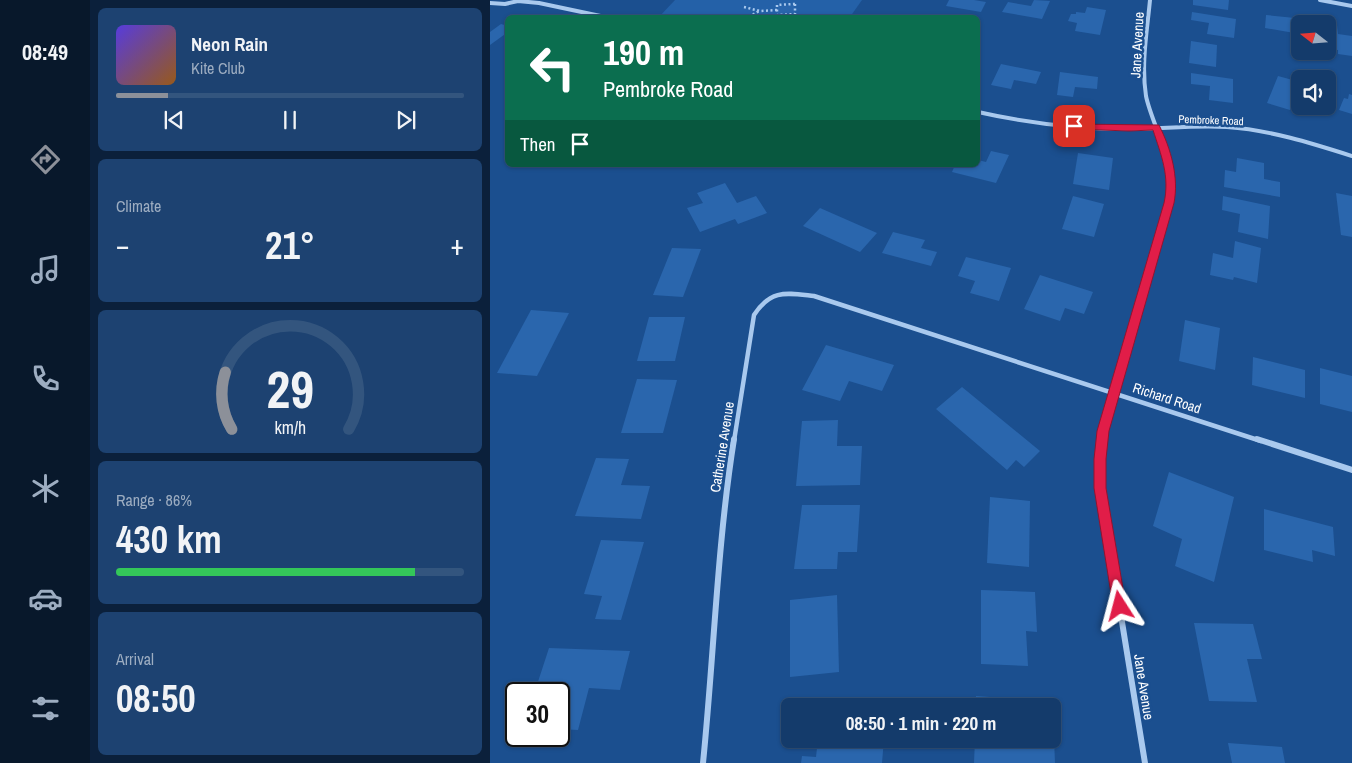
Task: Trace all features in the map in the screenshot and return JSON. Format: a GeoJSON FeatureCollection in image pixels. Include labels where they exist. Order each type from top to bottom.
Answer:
{"type":"FeatureCollection","features":[{"type":"Feature","properties":{"kind":"street"},"geometry":{"type":"LineString","coordinates":[[490,3],[505,4],[518,0],[562,6],[598,15]]}},
{"type":"Feature","properties":{"kind":"street","name":"Jane Avenue"},"geometry":{"type":"LineString","coordinates":[[1145,763],[1100,488],[1100,459],[1103,431],[1116,394],[1172,188],[1171,173],[1150,111],[1145,76],[1150,0]]}},
{"type":"Feature","properties":{"kind":"street"},"geometry":{"type":"LineString","coordinates":[[1320,0],[1352,6]]}},
{"type":"Feature","properties":{"kind":"street","name":"Pembroke Road"},"geometry":{"type":"LineString","coordinates":[[980,112],[1030,123],[1055,126],[1129,129],[1225,127],[1290,137],[1352,156]]}},
{"type":"Feature","properties":{"kind":"street","name":"Catherine Avenue"},"geometry":{"type":"LineString","coordinates":[[703,763],[712,676],[725,498],[754,315],[760,303],[771,295],[786,292],[814,296],[918,330]]}},
{"type":"Feature","properties":{"kind":"street","name":"Richard Road"},"geometry":{"type":"LineString","coordinates":[[918,330],[1352,470]]}},
{"type":"Feature","properties":{"kind":"path"},"geometry":{"type":"LineString","coordinates":[[786,0],[787,5]]}},
{"type":"Feature","properties":{"kind":"path"},"geometry":{"type":"LineString","coordinates":[[795,4],[795,14],[777,15],[777,10],[777,6],[795,4]]}},
{"type":"Feature","properties":{"kind":"path"},"geometry":{"type":"LineString","coordinates":[[744,7],[760,11],[777,10]]}},
{"type":"Feature","properties":{"kind":"path"},"geometry":{"type":"LineString","coordinates":[[753,15],[760,11]]}},
{"type":"Feature","properties":{"kind":"shaded area"},"geometry":{"type":"Polygon","coordinates":[[[675,0],[862,0],[851,15],[661,15],[675,0]]]}},
{"type":"Feature","properties":{"kind":"building"},"geometry":{"type":"Polygon","coordinates":[[[949,0],[986,2],[981,12],[946,6],[949,0]]]}},
{"type":"Feature","properties":{"kind":"building"},"geometry":{"type":"Polygon","coordinates":[[[1034,0],[1050,1],[1042,19],[1002,12],[1008,2],[1031,6],[1034,0]]]}},
{"type":"Feature","properties":{"kind":"building"},"geometry":{"type":"Polygon","coordinates":[[[1193,0],[1229,0],[1228,10],[1193,5],[1193,0]]]}},
{"type":"Feature","properties":{"kind":"building"},"geometry":{"type":"Polygon","coordinates":[[[794,5],[794,13],[778,14],[778,6],[794,5]]]}},
{"type":"Feature","properties":{"kind":"building"},"geometry":{"type":"Polygon","coordinates":[[[1087,7],[1106,10],[1100,35],[1075,31],[1077,23],[1068,21],[1071,14],[1076,14],[1076,12],[1085,13],[1087,7]]]}},
{"type":"Feature","properties":{"kind":"building"},"geometry":{"type":"Polygon","coordinates":[[[1192,12],[1236,19],[1234,38],[1207,34],[1209,23],[1191,20],[1192,12]]]}},
{"type":"Feature","properties":{"kind":"building"},"geometry":{"type":"Polygon","coordinates":[[[1266,15],[1291,18],[1291,32],[1265,28],[1266,15]]]}},
{"type":"Feature","properties":{"kind":"building"},"geometry":{"type":"Polygon","coordinates":[[[501,24],[505,25],[505,34],[490,45],[490,32],[501,24]]]}},
{"type":"Feature","properties":{"kind":"building"},"geometry":{"type":"Polygon","coordinates":[[[1336,25],[1338,34],[1352,36],[1352,56],[1338,54],[1338,50],[1336,50],[1336,25]]]}},
{"type":"Feature","properties":{"kind":"building"},"geometry":{"type":"Polygon","coordinates":[[[1191,41],[1217,45],[1216,67],[1189,63],[1191,41]]]}},
{"type":"Feature","properties":{"kind":"building"},"geometry":{"type":"Polygon","coordinates":[[[1001,64],[1041,72],[1036,84],[1014,80],[1011,89],[991,85],[1001,64]]]}},
{"type":"Feature","properties":{"kind":"building"},"geometry":{"type":"Polygon","coordinates":[[[1060,72],[1098,77],[1097,89],[1075,87],[1073,97],[1057,95],[1060,72]]]}},
{"type":"Feature","properties":{"kind":"building"},"geometry":{"type":"Polygon","coordinates":[[[1191,73],[1233,79],[1233,103],[1209,100],[1210,86],[1191,84],[1191,73]]]}},
{"type":"Feature","properties":{"kind":"building"},"geometry":{"type":"Polygon","coordinates":[[[1278,76],[1291,80],[1290,110],[1267,103],[1278,76]]]}},
{"type":"Feature","properties":{"kind":"building"},"geometry":{"type":"Polygon","coordinates":[[[1349,94],[1352,95],[1352,114],[1339,110],[1344,98],[1348,99],[1349,94]]]}},
{"type":"Feature","properties":{"kind":"building"},"geometry":{"type":"Polygon","coordinates":[[[991,151],[1009,155],[996,183],[952,172],[954,167],[980,167],[980,160],[986,162],[991,151]]]}},
{"type":"Feature","properties":{"kind":"building"},"geometry":{"type":"Polygon","coordinates":[[[1078,153],[1113,158],[1109,190],[1073,184],[1078,153]]]}},
{"type":"Feature","properties":{"kind":"building"},"geometry":{"type":"Polygon","coordinates":[[[1237,158],[1264,163],[1264,179],[1280,182],[1280,197],[1224,187],[1225,170],[1236,172],[1237,158]]]}},
{"type":"Feature","properties":{"kind":"building"},"geometry":{"type":"Polygon","coordinates":[[[725,183],[737,203],[756,196],[767,213],[738,224],[735,219],[700,232],[687,208],[703,203],[697,193],[725,183]]]}},
{"type":"Feature","properties":{"kind":"building"},"geometry":{"type":"Polygon","coordinates":[[[1336,193],[1352,196],[1352,237],[1341,235],[1336,193]]]}},
{"type":"Feature","properties":{"kind":"building"},"geometry":{"type":"Polygon","coordinates":[[[1073,196],[1104,204],[1094,237],[1062,229],[1073,196]]]}},
{"type":"Feature","properties":{"kind":"building"},"geometry":{"type":"Polygon","coordinates":[[[1223,196],[1270,206],[1268,239],[1238,232],[1240,214],[1222,210],[1223,196]]]}},
{"type":"Feature","properties":{"kind":"building"},"geometry":{"type":"Polygon","coordinates":[[[820,208],[877,233],[860,252],[803,226],[820,208]]]}},
{"type":"Feature","properties":{"kind":"building"},"geometry":{"type":"Polygon","coordinates":[[[893,232],[925,240],[921,248],[937,252],[931,266],[882,253],[893,232]]]}},
{"type":"Feature","properties":{"kind":"building"},"geometry":{"type":"Polygon","coordinates":[[[1235,241],[1261,248],[1257,283],[1234,277],[1233,280],[1210,275],[1213,253],[1233,258],[1235,241]]]}},
{"type":"Feature","properties":{"kind":"building"},"geometry":{"type":"Polygon","coordinates":[[[672,248],[701,249],[683,297],[653,295],[672,248]]]}},
{"type":"Feature","properties":{"kind":"building"},"geometry":{"type":"Polygon","coordinates":[[[966,257],[1011,268],[999,301],[970,293],[975,281],[958,276],[966,257]]]}},
{"type":"Feature","properties":{"kind":"building"},"geometry":{"type":"Polygon","coordinates":[[[1040,275],[1093,292],[1084,314],[1065,308],[1060,321],[1024,309],[1040,275]]]}},
{"type":"Feature","properties":{"kind":"building"},"geometry":{"type":"Polygon","coordinates":[[[531,310],[569,313],[537,376],[497,373],[531,310]]]}},
{"type":"Feature","properties":{"kind":"building"},"geometry":{"type":"Polygon","coordinates":[[[649,317],[685,317],[675,361],[637,361],[649,317]]]}},
{"type":"Feature","properties":{"kind":"building"},"geometry":{"type":"Polygon","coordinates":[[[1185,320],[1220,328],[1215,370],[1179,361],[1185,320]]]}},
{"type":"Feature","properties":{"kind":"building"},"geometry":{"type":"Polygon","coordinates":[[[826,345],[894,365],[882,391],[849,381],[840,401],[802,390],[826,345]]]}},
{"type":"Feature","properties":{"kind":"building"},"geometry":{"type":"Polygon","coordinates":[[[1253,357],[1305,370],[1305,398],[1252,385],[1253,357]]]}},
{"type":"Feature","properties":{"kind":"building"},"geometry":{"type":"Polygon","coordinates":[[[1320,368],[1352,376],[1352,412],[1320,404],[1320,368]]]}},
{"type":"Feature","properties":{"kind":"building"},"geometry":{"type":"Polygon","coordinates":[[[637,379],[677,380],[663,433],[621,433],[637,379]]]}},
{"type":"Feature","properties":{"kind":"building"},"geometry":{"type":"Polygon","coordinates":[[[962,387],[1040,451],[1024,467],[1016,460],[1007,470],[936,409],[962,387]]]}},
{"type":"Feature","properties":{"kind":"building"},"geometry":{"type":"Polygon","coordinates":[[[838,420],[837,446],[862,446],[860,485],[796,486],[802,421],[838,420]]]}},
{"type":"Feature","properties":{"kind":"building"},"geometry":{"type":"Polygon","coordinates":[[[596,458],[629,459],[621,485],[650,486],[641,519],[575,516],[596,458]]]}},
{"type":"Feature","properties":{"kind":"building"},"geometry":{"type":"Polygon","coordinates":[[[1169,472],[1234,497],[1214,582],[1175,566],[1182,539],[1153,526],[1169,472]]]}},
{"type":"Feature","properties":{"kind":"building"},"geometry":{"type":"Polygon","coordinates":[[[990,497],[1030,501],[1029,567],[987,563],[990,497]]]}},
{"type":"Feature","properties":{"kind":"building"},"geometry":{"type":"Polygon","coordinates":[[[802,505],[860,505],[857,552],[838,552],[837,569],[794,569],[802,505]]]}},
{"type":"Feature","properties":{"kind":"building"},"geometry":{"type":"Polygon","coordinates":[[[1264,509],[1333,527],[1335,556],[1312,550],[1313,562],[1264,550],[1264,509]]]}},
{"type":"Feature","properties":{"kind":"building"},"geometry":{"type":"Polygon","coordinates":[[[601,540],[644,542],[621,620],[595,619],[602,596],[584,594],[601,540]]]}},
{"type":"Feature","properties":{"kind":"building"},"geometry":{"type":"Polygon","coordinates":[[[981,590],[1035,592],[1037,632],[1026,631],[1028,666],[981,664],[981,590]]]}},
{"type":"Feature","properties":{"kind":"building"},"geometry":{"type":"Polygon","coordinates":[[[837,595],[839,672],[790,677],[790,600],[837,595]]]}},
{"type":"Feature","properties":{"kind":"building"},"geometry":{"type":"Polygon","coordinates":[[[1194,623],[1253,624],[1262,659],[1247,659],[1257,702],[1209,701],[1194,623]]]}},
{"type":"Feature","properties":{"kind":"building"},"geometry":{"type":"Polygon","coordinates":[[[549,648],[630,651],[620,690],[589,688],[578,730],[570,730],[570,682],[538,682],[549,648]]]}},
{"type":"Feature","properties":{"kind":"building"},"geometry":{"type":"Polygon","coordinates":[[[976,696],[1004,698],[976,698],[976,696]]]}},
{"type":"Feature","properties":{"kind":"building"},"geometry":{"type":"Polygon","coordinates":[[[1228,743],[1282,747],[1285,763],[1232,763],[1228,743]]]}},
{"type":"Feature","properties":{"kind":"building"},"geometry":{"type":"Polygon","coordinates":[[[817,748],[883,748],[882,763],[801,763],[802,756],[816,757],[817,748]]]}},
{"type":"Feature","properties":{"kind":"building"},"geometry":{"type":"Polygon","coordinates":[[[975,748],[1054,748],[1055,763],[974,763],[975,748]]]}},
{"type":"Feature","properties":{"kind":"route"},"geometry":{"type":"LineString","coordinates":[[1074,126],[1129,129],[1156,127],[1171,173],[1172,188],[1169,203],[1116,394],[1103,431],[1100,459],[1100,488],[1120,606]]}}]}
